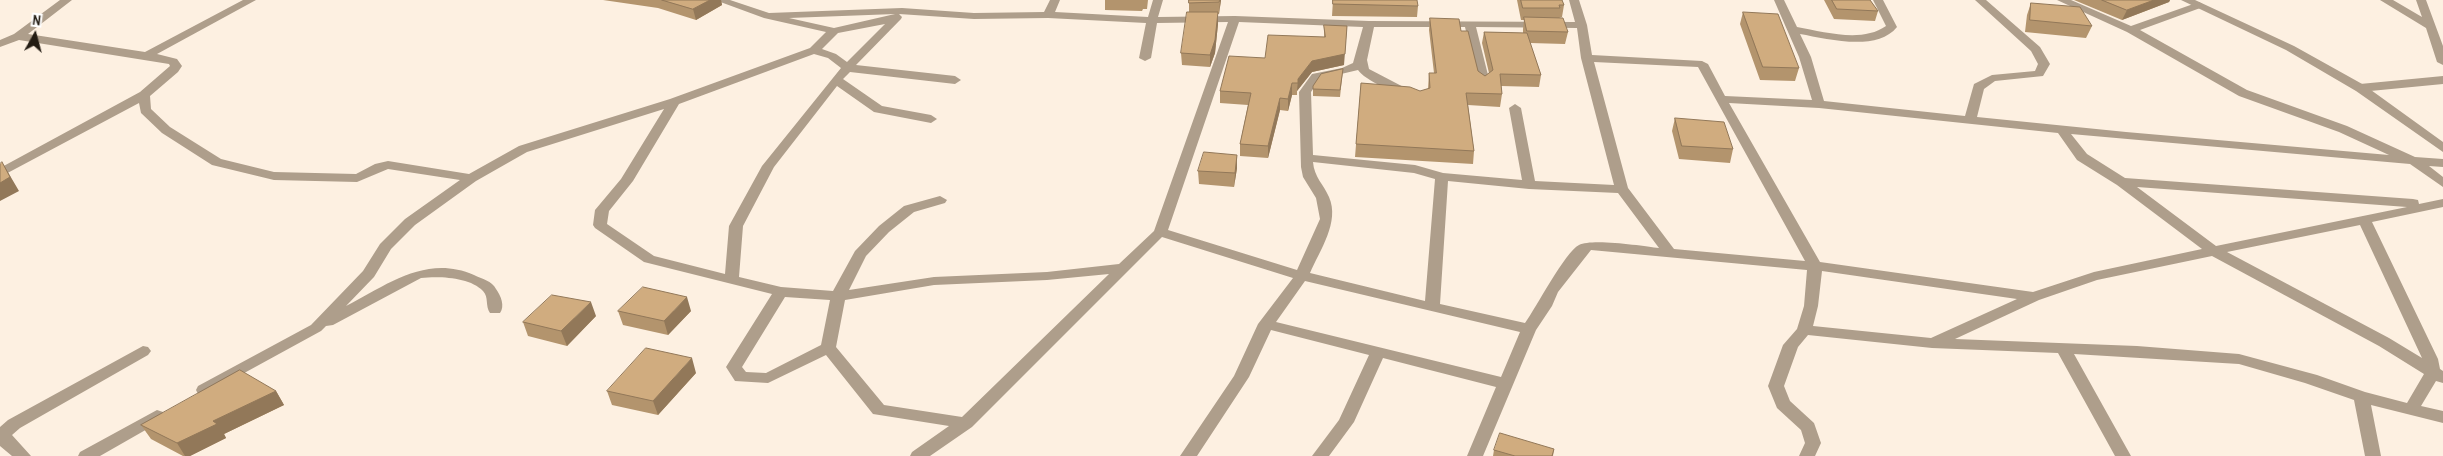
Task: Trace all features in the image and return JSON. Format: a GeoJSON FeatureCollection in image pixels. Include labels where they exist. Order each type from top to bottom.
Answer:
{"type":"FeatureCollection","features":[{"type":"Feature","properties":{"kind":"street"},"geometry":{"type":"LineString","coordinates":[[0,44],[18,36],[68,0]]}},
{"type":"Feature","properties":{"kind":"street"},"geometry":{"type":"LineString","coordinates":[[148,55],[252,0]]}},
{"type":"Feature","properties":{"kind":"street"},"geometry":{"type":"LineString","coordinates":[[720,0],[768,16],[834,31],[898,15]]}},
{"type":"Feature","properties":{"kind":"street"},"geometry":{"type":"LineString","coordinates":[[1048,15],[1055,0]]}},
{"type":"Feature","properties":{"kind":"street"},"geometry":{"type":"LineString","coordinates":[[1146,58],[1152,20],[1158,0]]}},
{"type":"Feature","properties":{"kind":"street"},"geometry":{"type":"LineString","coordinates":[[1574,0],[1582,25],[1587,58],[1622,189],[1664,243],[1668,252]]}},
{"type":"Feature","properties":{"kind":"street"},"geometry":{"type":"LineString","coordinates":[[1779,0],[1805,57],[1819,104]]}},
{"type":"Feature","properties":{"kind":"street"},"geometry":{"type":"LineString","coordinates":[[1793,30],[1842,38],[1878,37],[1892,27],[1878,0]]}},
{"type":"Feature","properties":{"kind":"street"},"geometry":{"type":"LineString","coordinates":[[1970,120],[1978,86],[1992,78],[2039,74],[2044,64],[2036,49],[1980,0]]}},
{"type":"Feature","properties":{"kind":"street"},"geometry":{"type":"LineString","coordinates":[[2062,0],[2131,30],[2242,94],[2343,129],[2416,162],[2443,183]]}},
{"type":"Feature","properties":{"kind":"street"},"geometry":{"type":"LineString","coordinates":[[2186,0],[2290,48],[2360,88],[2443,148]]}},
{"type":"Feature","properties":{"kind":"street"},"geometry":{"type":"LineString","coordinates":[[2385,0],[2436,33]]}},
{"type":"Feature","properties":{"kind":"street"},"geometry":{"type":"LineString","coordinates":[[2421,0],[2436,33],[2443,62]]}},
{"type":"Feature","properties":{"kind":"street"},"geometry":{"type":"LineString","coordinates":[[2131,30],[2199,5]]}},
{"type":"Feature","properties":{"kind":"street"},"geometry":{"type":"LineString","coordinates":[[768,16],[805,13],[974,16],[1048,15],[1152,20],[1235,19],[1369,24],[1582,25]]}},
{"type":"Feature","properties":{"kind":"street"},"geometry":{"type":"LineString","coordinates":[[732,280],[736,226],[768,166],[836,80],[898,15]]}},
{"type":"Feature","properties":{"kind":"street"},"geometry":{"type":"LineString","coordinates":[[918,456],[966,423],[1160,232],[1235,19]]}},
{"type":"Feature","properties":{"kind":"street"},"geometry":{"type":"LineString","coordinates":[[1369,24],[1362,62],[1364,71],[1374,78],[1419,97]]}},
{"type":"Feature","properties":{"kind":"street"},"geometry":{"type":"LineString","coordinates":[[1470,24],[1484,83]]}},
{"type":"Feature","properties":{"kind":"street"},"geometry":{"type":"LineString","coordinates":[[316,328],[370,274],[385,247],[410,222],[471,178],[523,149],[674,102],[814,50],[834,31]]}},
{"type":"Feature","properties":{"kind":"street"},"geometry":{"type":"LineString","coordinates":[[0,174],[144,95],[166,78],[176,66],[173,61],[165,58],[18,36]]}},
{"type":"Feature","properties":{"kind":"street"},"geometry":{"type":"LineString","coordinates":[[814,50],[832,56],[848,68],[955,80]]}},
{"type":"Feature","properties":{"kind":"street"},"geometry":{"type":"LineString","coordinates":[[1587,58],[1702,64],[1815,266],[1810,306],[1804,330],[1791,345],[1776,386],[1783,404],[1808,427],[1813,443],[1807,456]]}},
{"type":"Feature","properties":{"kind":"street"},"geometry":{"type":"LineString","coordinates":[[1188,456],[1241,377],[1266,324],[1302,275],[1327,219],[1323,198],[1310,176],[1307,158],[1305,92],[1316,76],[1354,70],[1362,62]]}},
{"type":"Feature","properties":{"kind":"street"},"geometry":{"type":"LineString","coordinates":[[836,80],[878,109],[931,119]]}},
{"type":"Feature","properties":{"kind":"street"},"geometry":{"type":"LineString","coordinates":[[2360,88],[2443,80]]}},
{"type":"Feature","properties":{"kind":"street"},"geometry":{"type":"LineString","coordinates":[[144,95],[145,110],[166,130],[217,162],[258,173],[274,176],[357,178],[366,176],[378,166],[388,165],[471,178]]}},
{"type":"Feature","properties":{"kind":"street"},"geometry":{"type":"LineString","coordinates":[[1721,99],[1819,104],[2062,130],[2443,163]]}},
{"type":"Feature","properties":{"kind":"street"},"geometry":{"type":"LineString","coordinates":[[674,102],[626,182],[602,210],[600,225],[649,259],[781,292],[838,296],[934,281],[1047,276],[1124,268]]}},
{"type":"Feature","properties":{"kind":"street"},"geometry":{"type":"LineString","coordinates":[[1515,108],[1529,185]]}},
{"type":"Feature","properties":{"kind":"street"},"geometry":{"type":"LineString","coordinates":[[2062,130],[2082,157],[2098,169],[2122,182],[2214,252],[2384,342],[2438,375]]}},
{"type":"Feature","properties":{"kind":"street"},"geometry":{"type":"LineString","coordinates":[[1307,158],[1415,169],[1442,177],[1529,185],[1622,189]]}},
{"type":"Feature","properties":{"kind":"street"},"geometry":{"type":"LineString","coordinates":[[1432,306],[1440,238],[1442,177]]}},
{"type":"Feature","properties":{"kind":"street"},"geometry":{"type":"LineString","coordinates":[[2122,182],[2437,204]]}},
{"type":"Feature","properties":{"kind":"street"},"geometry":{"type":"LineString","coordinates":[[828,348],[838,296],[860,254],[884,229],[909,209],[940,200]]}},
{"type":"Feature","properties":{"kind":"street"},"geometry":{"type":"LineString","coordinates":[[1932,343],[2034,297],[2094,276],[2437,204]]}},
{"type":"Feature","properties":{"kind":"street"},"geometry":{"type":"LineString","coordinates":[[2364,219],[2438,375]]}},
{"type":"Feature","properties":{"kind":"street"},"geometry":{"type":"LineString","coordinates":[[1160,232],[1191,243],[1302,275],[1530,329]]}},
{"type":"Feature","properties":{"kind":"street"},"geometry":{"type":"LineString","coordinates":[[1475,456],[1530,329],[1545,306],[1551,291],[1583,248],[1602,246],[1815,266],[2034,297]]}},
{"type":"Feature","properties":{"kind":"street"},"geometry":{"type":"LineString","coordinates":[[188,399],[418,274],[436,272],[461,275],[488,287],[494,297],[494,310]]}},
{"type":"Feature","properties":{"kind":"street"},"geometry":{"type":"LineString","coordinates":[[781,292],[734,367],[741,377],[768,378],[828,348]]}},
{"type":"Feature","properties":{"kind":"street"},"geometry":{"type":"LineString","coordinates":[[1266,324],[1506,384]]}},
{"type":"Feature","properties":{"kind":"street"},"geometry":{"type":"LineString","coordinates":[[1804,330],[1932,343],[2137,351],[2238,359],[2311,379],[2361,397],[2443,417]]}},
{"type":"Feature","properties":{"kind":"street"},"geometry":{"type":"LineString","coordinates":[[828,348],[879,410],[966,423]]}},
{"type":"Feature","properties":{"kind":"street"},"geometry":{"type":"LineString","coordinates":[[2063,348],[2123,456]]}},
{"type":"Feature","properties":{"kind":"street"},"geometry":{"type":"LineString","coordinates":[[23,456],[3,439],[4,433],[14,424],[143,351]]}},
{"type":"Feature","properties":{"kind":"street"},"geometry":{"type":"LineString","coordinates":[[1320,456],[1346,422],[1378,352]]}},
{"type":"Feature","properties":{"kind":"street"},"geometry":{"type":"LineString","coordinates":[[2411,410],[2438,375]]}},
{"type":"Feature","properties":{"kind":"street"},"geometry":{"type":"LineString","coordinates":[[2361,397],[2373,456]]}},
{"type":"Feature","properties":{"kind":"street"},"geometry":{"type":"LineString","coordinates":[[86,456],[171,408]]}},
{"type":"Feature","properties":{"kind":"building"},"geometry":{"type":"Polygon","coordinates":[[[662,0],[710,0],[693,9],[662,0]]]}},
{"type":"Feature","properties":{"kind":"building"},"geometry":{"type":"Polygon","coordinates":[[[1189,0],[1220,0],[1219,2],[1189,3],[1189,0]]]}},
{"type":"Feature","properties":{"kind":"building"},"geometry":{"type":"Polygon","coordinates":[[[1333,0],[1417,0],[1418,6],[1333,4],[1333,0]]]}},
{"type":"Feature","properties":{"kind":"building"},"geometry":{"type":"Polygon","coordinates":[[[1521,0],[1562,0],[1564,5],[1559,5],[1560,8],[1523,8],[1521,0]]]}},
{"type":"Feature","properties":{"kind":"building"},"geometry":{"type":"Polygon","coordinates":[[[1832,0],[1870,0],[1878,11],[1837,9],[1832,0]]]}},
{"type":"Feature","properties":{"kind":"building"},"geometry":{"type":"Polygon","coordinates":[[[2102,0],[2154,0],[2127,10],[2102,0]]]}},
{"type":"Feature","properties":{"kind":"building"},"geometry":{"type":"Polygon","coordinates":[[[2031,3],[2080,7],[2092,26],[2030,20],[2031,3]]]}},
{"type":"Feature","properties":{"kind":"building"},"geometry":{"type":"Polygon","coordinates":[[[1187,12],[1218,12],[1215,40],[1210,55],[1181,53],[1187,12]]]}},
{"type":"Feature","properties":{"kind":"building"},"geometry":{"type":"Polygon","coordinates":[[[1743,12],[1778,14],[1799,68],[1763,67],[1743,12]]]}},
{"type":"Feature","properties":{"kind":"building"},"geometry":{"type":"Polygon","coordinates":[[[1524,17],[1563,18],[1568,32],[1527,31],[1524,17]]]}},
{"type":"Feature","properties":{"kind":"building"},"geometry":{"type":"Polygon","coordinates":[[[1430,18],[1459,19],[1461,31],[1468,31],[1478,71],[1485,76],[1493,70],[1484,32],[1527,33],[1541,75],[1500,74],[1502,94],[1466,93],[1474,151],[1356,144],[1361,83],[1410,87],[1420,91],[1430,88],[1429,73],[1436,73],[1430,18]]]}},
{"type":"Feature","properties":{"kind":"building"},"geometry":{"type":"Polygon","coordinates":[[[1324,25],[1347,26],[1345,54],[1312,61],[1298,79],[1298,83],[1292,83],[1288,99],[1280,98],[1268,146],[1240,144],[1251,93],[1220,91],[1229,56],[1265,58],[1268,35],[1325,37],[1324,25]]]}},
{"type":"Feature","properties":{"kind":"building"},"geometry":{"type":"Polygon","coordinates":[[[1343,69],[1340,90],[1313,89],[1321,74],[1343,69]]]}},
{"type":"Feature","properties":{"kind":"building"},"geometry":{"type":"Polygon","coordinates":[[[1675,118],[1724,122],[1733,149],[1682,146],[1675,118]]]}},
{"type":"Feature","properties":{"kind":"building"},"geometry":{"type":"Polygon","coordinates":[[[1204,152],[1237,155],[1235,173],[1198,171],[1204,152]]]}},
{"type":"Feature","properties":{"kind":"building"},"geometry":{"type":"Polygon","coordinates":[[[2,162],[10,177],[0,183],[0,164],[2,162]]]}},
{"type":"Feature","properties":{"kind":"building"},"geometry":{"type":"Polygon","coordinates":[[[643,287],[687,297],[664,321],[618,311],[643,287]]]}},
{"type":"Feature","properties":{"kind":"building"},"geometry":{"type":"Polygon","coordinates":[[[552,295],[591,302],[561,331],[523,322],[552,295]]]}},
{"type":"Feature","properties":{"kind":"building"},"geometry":{"type":"Polygon","coordinates":[[[646,348],[692,358],[653,401],[607,391],[646,348]]]}},
{"type":"Feature","properties":{"kind":"building"},"geometry":{"type":"Polygon","coordinates":[[[240,370],[276,391],[213,421],[217,424],[177,443],[141,425],[240,370]]]}},
{"type":"Feature","properties":{"kind":"building"},"geometry":{"type":"Polygon","coordinates":[[[1500,433],[1554,449],[1552,456],[1515,456],[1494,450],[1500,433]]]}}]}
